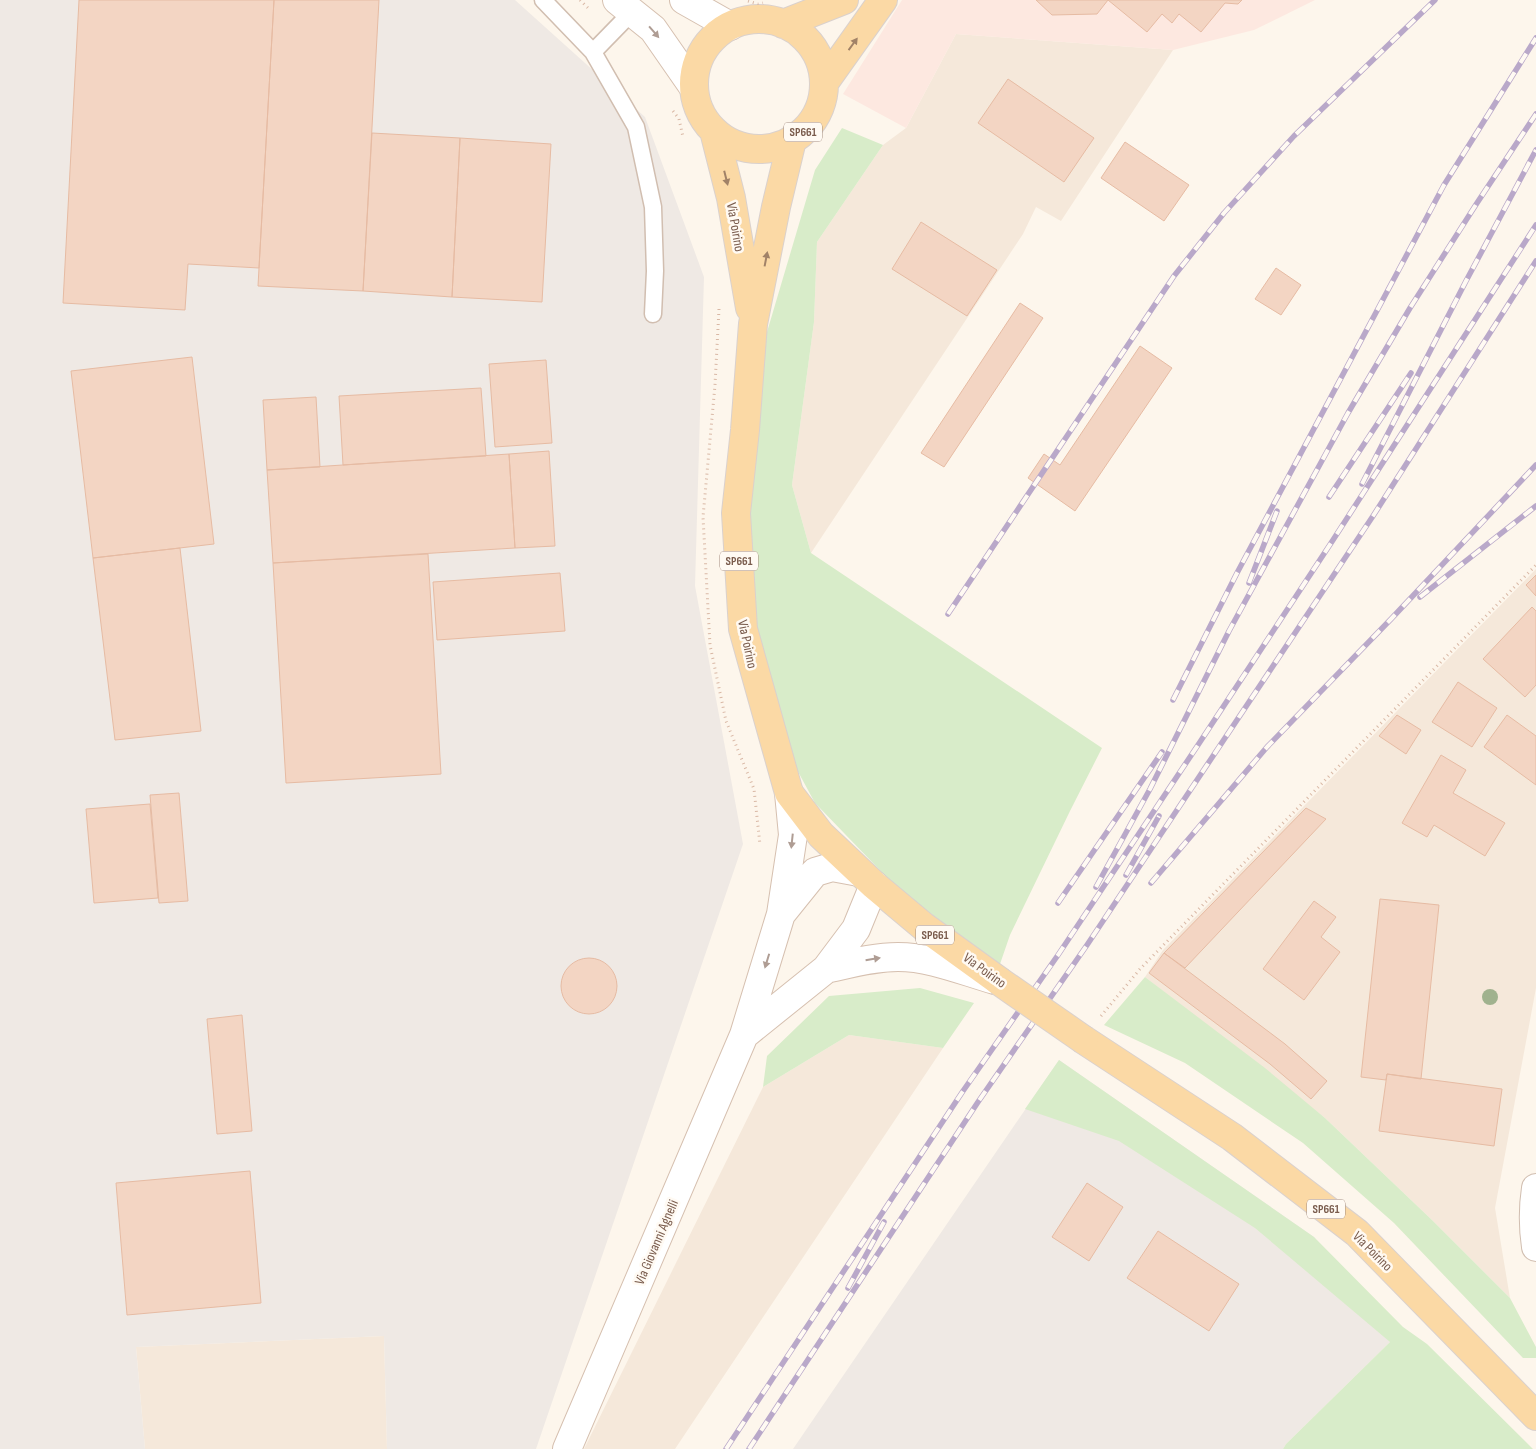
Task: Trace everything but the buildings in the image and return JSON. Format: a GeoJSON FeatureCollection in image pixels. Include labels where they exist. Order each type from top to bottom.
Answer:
{"type":"FeatureCollection","features":[{"type":"Feature","properties":{"kind":"main road"},"geometry":{"type":"LineString","coordinates":[[783,24],[844,0]]}},
{"type":"Feature","properties":{"kind":"main road","name":"SP661"},"geometry":{"type":"LineString","coordinates":[[824,83],[883,0]]}},
{"type":"Feature","properties":{"kind":"main road","name":"Via Poirino"},"geometry":{"type":"LineString","coordinates":[[765,20],[783,24],[799,34],[812,47],[821,64],[824,83],[822,100],[816,116],[806,130],[792,140],[773,148],[751,149],[731,143],[714,131],[704,118],[697,104],[694,88],[696,69],[703,51],[715,37],[730,26],[747,21],[765,20]]}},
{"type":"Feature","properties":{"kind":"main road","name":"Via Poirino"},"geometry":{"type":"LineString","coordinates":[[714,131],[731,198],[753,324]]}},
{"type":"Feature","properties":{"kind":"main road","name":"Via Poirino"},"geometry":{"type":"LineString","coordinates":[[792,140],[776,207],[753,324],[745,430],[736,513],[743,628],[789,793],[821,835],[867,878],[924,926],[1084,1040],[1232,1137],[1357,1233],[1536,1416]]}},
{"type":"Feature","properties":{"kind":"street"},"geometry":{"type":"LineString","coordinates":[[684,0],[730,26]]}},
{"type":"Feature","properties":{"kind":"street","name":"Via Poirino"},"geometry":{"type":"LineString","coordinates":[[624,6],[653,29],[694,88]]}},
{"type":"Feature","properties":{"kind":"street"},"geometry":{"type":"LineString","coordinates":[[781,914],[793,836],[789,793]]}},
{"type":"Feature","properties":{"kind":"street"},"geometry":{"type":"LineString","coordinates":[[744,1034],[826,969],[856,930],[867,878],[832,867],[815,872],[781,914]]}},
{"type":"Feature","properties":{"kind":"street","name":"Via Giovanni Agnelli"},"geometry":{"type":"LineString","coordinates":[[567,1449],[744,1034],[781,914]]}},
{"type":"Feature","properties":{"kind":"street"},"geometry":{"type":"LineString","coordinates":[[826,969],[874,959],[898,957],[925,959],[999,981]]}},
{"type":"Feature","properties":{"kind":"street"},"geometry":{"type":"LineString","coordinates":[[1536,1188],[1534,1203],[1536,1248]]}},
{"type":"Feature","properties":{"kind":"lane"},"geometry":{"type":"LineString","coordinates":[[543,0],[593,52],[636,127],[653,207],[655,271],[653,314]]}},
{"type":"Feature","properties":{"kind":"lane"},"geometry":{"type":"LineString","coordinates":[[593,52],[624,6]]}},
{"type":"Feature","properties":{"kind":"path"},"geometry":{"type":"LineString","coordinates":[[1100,1018],[1140,969],[1536,565]]}},
{"type":"Feature","properties":{"kind":"shaded area"},"geometry":{"type":"Polygon","coordinates":[[[0,0],[515,0],[645,117],[704,277],[695,586],[743,844],[536,1449],[387,1449],[384,1336],[136,1347],[145,1449],[0,1449],[0,0]]]}},
{"type":"Feature","properties":{"kind":"shaded area"},"geometry":{"type":"Polygon","coordinates":[[[902,0],[1315,0],[1254,30],[1173,50],[956,34],[906,128],[843,94],[902,0]]]}},
{"type":"Feature","properties":{"kind":"shaded area"},"geometry":{"type":"Polygon","coordinates":[[[956,34],[1173,50],[1061,221],[1036,207],[1023,234],[811,553],[792,485],[814,322],[817,242],[883,145],[906,128],[956,34]]]}},
{"type":"Feature","properties":{"kind":"shaded area"},"geometry":{"type":"Polygon","coordinates":[[[1536,569],[1536,988],[1495,1208],[1510,1298],[1432,1220],[1325,1118],[1145,977],[1163,950],[1536,569]]]}},
{"type":"Feature","properties":{"kind":"shaded area"},"geometry":{"type":"Polygon","coordinates":[[[849,1035],[943,1048],[675,1449],[584,1449],[763,1087],[849,1035]]]}},
{"type":"Feature","properties":{"kind":"shaded area"},"geometry":{"type":"Polygon","coordinates":[[[1059,1060],[1314,1237],[1390,1342],[1283,1449],[793,1449],[1059,1060]]]}},
{"type":"Feature","properties":{"kind":"shaded area"},"geometry":{"type":"Polygon","coordinates":[[[384,1336],[387,1449],[145,1449],[136,1347],[384,1336]]]}},
{"type":"Feature","properties":{"kind":"green space"},"geometry":{"type":"Polygon","coordinates":[[[842,128],[883,145],[817,242],[814,322],[792,485],[811,553],[1102,748],[1010,935],[1000,964],[900,891],[815,803],[775,729],[749,632],[745,507],[767,332],[815,170],[842,128]]]}},
{"type":"Feature","properties":{"kind":"green space"},"geometry":{"type":"Polygon","coordinates":[[[1145,977],[1265,1068],[1325,1118],[1432,1220],[1510,1298],[1536,1347],[1536,1358],[1523,1358],[1394,1223],[1303,1143],[1185,1063],[1104,1025],[1145,977]]]}},
{"type":"Feature","properties":{"kind":"green space"},"geometry":{"type":"Polygon","coordinates":[[[920,988],[974,1003],[943,1048],[849,1035],[763,1087],[767,1056],[829,996],[920,988]]]}},
{"type":"Feature","properties":{"kind":"green space"},"geometry":{"type":"Polygon","coordinates":[[[1059,1060],[1314,1237],[1403,1327],[1427,1344],[1533,1449],[1283,1449],[1390,1342],[1255,1228],[1119,1141],[1025,1109],[1059,1060]]]}},
{"type":"Feature","properties":{"kind":"railway"},"geometry":{"type":"LineString","coordinates":[[948,614],[1174,276],[1224,213],[1294,136],[1435,0]]}},
{"type":"Feature","properties":{"kind":"railway"},"geometry":{"type":"LineString","coordinates":[[1173,700],[1237,573],[1444,185],[1536,38]]}},
{"type":"Feature","properties":{"kind":"railway"},"geometry":{"type":"LineString","coordinates":[[1096,887],[1150,789],[1229,631],[1348,413],[1410,308],[1536,114]]}},
{"type":"Feature","properties":{"kind":"railway"},"geometry":{"type":"LineString","coordinates":[[1362,484],[1466,281],[1536,150]]}},
{"type":"Feature","properties":{"kind":"railway"},"geometry":{"type":"LineString","coordinates":[[726,1449],[963,1091],[1058,955],[1198,745],[1536,225]]}},
{"type":"Feature","properties":{"kind":"railway"},"geometry":{"type":"LineString","coordinates":[[749,1449],[978,1102],[1087,945],[1373,516],[1536,261]]}},
{"type":"Feature","properties":{"kind":"railway"},"geometry":{"type":"LineString","coordinates":[[1329,497],[1411,373]]}},
{"type":"Feature","properties":{"kind":"railway"},"geometry":{"type":"LineString","coordinates":[[1151,883],[1267,747],[1536,465]]}},
{"type":"Feature","properties":{"kind":"railway"},"geometry":{"type":"LineString","coordinates":[[1420,597],[1536,506]]}},
{"type":"Feature","properties":{"kind":"railway"},"geometry":{"type":"LineString","coordinates":[[1249,583],[1277,511]]}},
{"type":"Feature","properties":{"kind":"railway"},"geometry":{"type":"LineString","coordinates":[[1058,903],[1162,752]]}},
{"type":"Feature","properties":{"kind":"railway"},"geometry":{"type":"LineString","coordinates":[[1126,875],[1159,816]]}},
{"type":"Feature","properties":{"kind":"railway"},"geometry":{"type":"LineString","coordinates":[[848,1288],[884,1222]]}}]}
